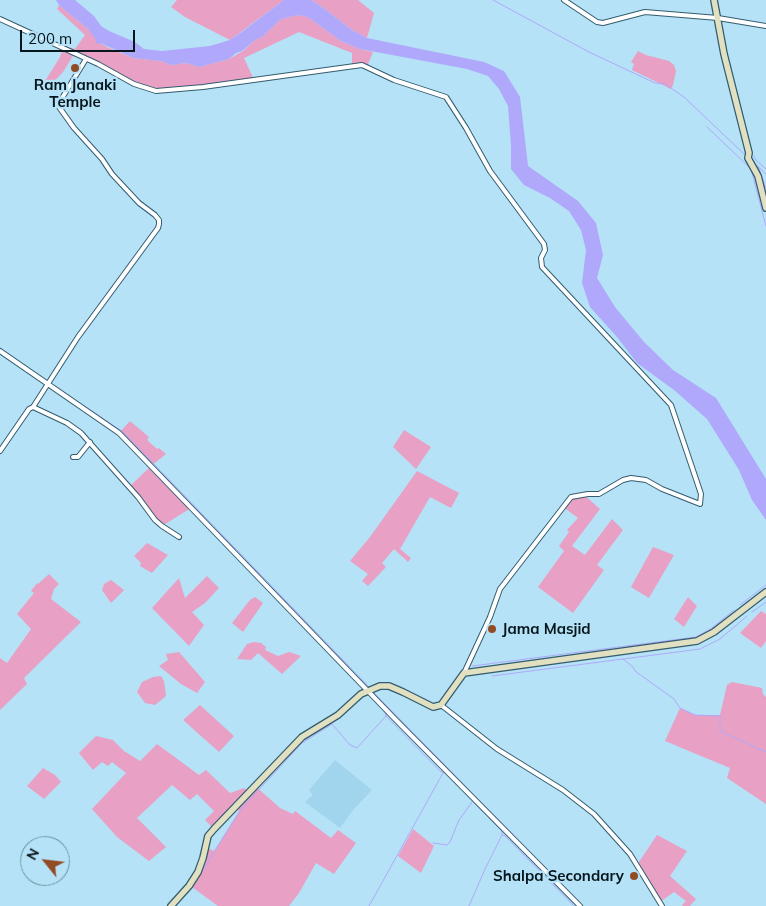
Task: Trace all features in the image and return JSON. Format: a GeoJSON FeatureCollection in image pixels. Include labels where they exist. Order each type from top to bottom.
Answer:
{"type":"FeatureCollection","features":[{"type":"Feature","properties":{"kind":"street"},"geometry":{"type":"LineString","coordinates":[[564,0],[597,22],[603,23],[645,12],[718,18],[766,26]]}},
{"type":"Feature","properties":{"kind":"street"},"geometry":{"type":"LineString","coordinates":[[714,0],[724,54],[749,153],[748,158],[758,176],[766,208]]}},
{"type":"Feature","properties":{"kind":"street"},"geometry":{"type":"LineString","coordinates":[[0,20],[98,64],[134,84],[156,91],[202,87],[362,65],[394,80],[446,97],[490,171],[544,244],[545,250],[541,258],[542,267],[671,404],[701,494],[700,504],[662,490],[646,480],[631,478],[623,480],[599,494],[571,497],[500,589],[490,617],[464,673],[441,705],[432,707],[389,686],[380,686],[353,700],[330,721],[302,737],[214,828],[208,836],[198,872],[189,886],[171,906]]}},
{"type":"Feature","properties":{"kind":"street"},"geometry":{"type":"LineString","coordinates":[[0,451],[28,409],[33,407],[78,337],[158,228],[159,224],[159,220],[139,203],[112,174],[59,107],[59,103],[86,60]]}},
{"type":"Feature","properties":{"kind":"street"},"geometry":{"type":"LineString","coordinates":[[0,351],[119,433],[368,691],[580,906]]}},
{"type":"Feature","properties":{"kind":"street"},"geometry":{"type":"LineString","coordinates":[[33,407],[67,423],[80,433],[132,490],[155,520],[179,537]]}},
{"type":"Feature","properties":{"kind":"street"},"geometry":{"type":"LineString","coordinates":[[73,457],[78,457],[90,442]]}},
{"type":"Feature","properties":{"kind":"street"},"geometry":{"type":"LineString","coordinates":[[464,673],[697,641],[714,632],[766,592]]}},
{"type":"Feature","properties":{"kind":"street"},"geometry":{"type":"LineString","coordinates":[[441,705],[497,749],[563,790],[594,814],[630,854],[662,906]]}},
{"type":"Feature","properties":{"kind":"shaded area"},"geometry":{"type":"Polygon","coordinates":[[[56,0],[75,0],[94,16],[101,26],[109,31],[135,42],[144,49],[162,51],[210,46],[230,40],[284,0],[311,0],[352,30],[367,38],[484,62],[504,71],[520,97],[528,166],[578,201],[596,223],[603,255],[597,278],[615,307],[644,342],[673,370],[716,398],[766,479],[766,520],[752,500],[739,470],[707,419],[674,390],[637,363],[590,307],[582,283],[586,250],[581,230],[569,211],[550,198],[524,185],[511,169],[508,106],[499,89],[488,76],[467,69],[360,49],[341,41],[308,17],[298,15],[281,19],[262,37],[229,59],[199,67],[187,63],[171,65],[161,61],[133,58],[100,43],[96,44],[96,40],[88,29],[59,5],[56,0]]]}},
{"type":"Feature","properties":{"kind":"shaded area"},"geometry":{"type":"Polygon","coordinates":[[[177,0],[284,0],[230,40],[185,17],[171,7],[177,0]]]}},
{"type":"Feature","properties":{"kind":"shaded area"},"geometry":{"type":"Polygon","coordinates":[[[311,0],[358,0],[374,13],[367,38],[352,30],[311,0]]]}},
{"type":"Feature","properties":{"kind":"shaded area"},"geometry":{"type":"Polygon","coordinates":[[[59,5],[88,29],[100,43],[107,47],[133,58],[161,61],[171,65],[187,63],[199,67],[229,59],[243,51],[255,40],[262,37],[281,19],[298,15],[308,17],[341,41],[373,52],[368,64],[371,69],[362,65],[352,66],[352,53],[299,32],[244,58],[254,80],[156,91],[134,84],[86,59],[73,56],[63,72],[43,93],[42,86],[60,57],[64,46],[75,49],[85,35],[57,9],[59,5]]]}},
{"type":"Feature","properties":{"kind":"shaded area"},"geometry":{"type":"Polygon","coordinates":[[[638,51],[669,61],[674,65],[676,71],[671,89],[632,70],[634,64],[631,62],[638,51]]]}},
{"type":"Feature","properties":{"kind":"shaded area"},"geometry":{"type":"Polygon","coordinates":[[[130,421],[149,437],[147,440],[166,454],[151,466],[191,508],[162,526],[129,487],[150,467],[119,433],[130,421]]]}},
{"type":"Feature","properties":{"kind":"shaded area"},"geometry":{"type":"Polygon","coordinates":[[[404,430],[431,447],[416,469],[393,447],[404,430]]]}},
{"type":"Feature","properties":{"kind":"shaded area"},"geometry":{"type":"Polygon","coordinates":[[[417,471],[459,493],[451,508],[430,497],[400,549],[411,558],[408,562],[394,549],[382,563],[386,567],[368,586],[362,581],[368,574],[350,561],[370,537],[417,471]]]}},
{"type":"Feature","properties":{"kind":"shaded area"},"geometry":{"type":"Polygon","coordinates":[[[583,494],[600,509],[572,546],[585,555],[612,519],[623,530],[597,565],[604,570],[573,613],[538,587],[564,551],[559,546],[569,532],[567,530],[578,518],[563,507],[571,497],[583,494]]]}},
{"type":"Feature","properties":{"kind":"shaded area"},"geometry":{"type":"Polygon","coordinates":[[[147,543],[168,555],[152,573],[140,566],[141,563],[134,556],[147,543]]]}},
{"type":"Feature","properties":{"kind":"shaded area"},"geometry":{"type":"Polygon","coordinates":[[[653,547],[674,555],[649,598],[631,587],[653,547]]]}},
{"type":"Feature","properties":{"kind":"shaded area"},"geometry":{"type":"Polygon","coordinates":[[[49,574],[59,584],[54,589],[51,599],[81,622],[24,678],[27,684],[0,710],[0,658],[7,663],[31,629],[17,614],[34,593],[31,591],[37,583],[49,574]]]}},
{"type":"Feature","properties":{"kind":"shaded area"},"geometry":{"type":"Polygon","coordinates":[[[207,576],[219,588],[205,603],[192,612],[204,625],[189,646],[152,608],[179,578],[185,598],[207,576]]]}},
{"type":"Feature","properties":{"kind":"shaded area"},"geometry":{"type":"Polygon","coordinates":[[[111,580],[124,590],[111,603],[102,590],[104,584],[111,580]]]}},
{"type":"Feature","properties":{"kind":"shaded area"},"geometry":{"type":"Polygon","coordinates":[[[255,597],[263,603],[243,632],[232,623],[250,600],[255,597]]]}},
{"type":"Feature","properties":{"kind":"shaded area"},"geometry":{"type":"Polygon","coordinates":[[[688,597],[697,606],[684,627],[674,619],[688,597]]]}},
{"type":"Feature","properties":{"kind":"shaded area"},"geometry":{"type":"Polygon","coordinates":[[[761,611],[766,614],[766,641],[761,648],[740,633],[761,611]]]}},
{"type":"Feature","properties":{"kind":"shaded area"},"geometry":{"type":"Polygon","coordinates":[[[261,643],[266,647],[265,650],[278,656],[289,652],[301,656],[282,674],[258,653],[251,660],[237,659],[247,644],[261,643]]]}},
{"type":"Feature","properties":{"kind":"shaded area"},"geometry":{"type":"Polygon","coordinates":[[[179,652],[205,682],[197,693],[181,684],[159,666],[168,660],[166,654],[179,652]]]}},
{"type":"Feature","properties":{"kind":"shaded area"},"geometry":{"type":"Polygon","coordinates":[[[161,676],[164,681],[166,696],[155,705],[145,703],[137,692],[142,682],[161,676]]]}},
{"type":"Feature","properties":{"kind":"shaded area"},"geometry":{"type":"Polygon","coordinates":[[[732,682],[762,688],[763,694],[766,697],[766,804],[727,778],[730,768],[665,741],[680,708],[695,715],[720,715],[727,685],[732,682]]]}},
{"type":"Feature","properties":{"kind":"shaded area"},"geometry":{"type":"Polygon","coordinates":[[[200,705],[234,736],[219,752],[183,720],[200,705]]]}},
{"type":"Feature","properties":{"kind":"shaded area"},"geometry":{"type":"Polygon","coordinates":[[[96,736],[113,740],[124,751],[140,761],[157,744],[199,775],[206,770],[230,793],[244,788],[249,792],[255,786],[280,808],[293,814],[295,811],[331,838],[338,830],[356,843],[334,874],[316,863],[299,893],[289,906],[218,906],[189,886],[198,872],[206,847],[214,851],[239,811],[235,806],[214,829],[205,820],[214,811],[197,794],[190,800],[172,785],[137,818],[166,847],[149,861],[117,837],[92,809],[126,773],[112,762],[108,766],[102,762],[93,770],[79,753],[96,736]]]}},
{"type":"Feature","properties":{"kind":"shaded area"},"geometry":{"type":"Polygon","coordinates":[[[335,760],[372,790],[353,810],[340,828],[305,802],[313,795],[309,790],[335,760]]]}},
{"type":"Feature","properties":{"kind":"shaded area"},"geometry":{"type":"Polygon","coordinates":[[[43,768],[55,775],[61,782],[44,799],[27,786],[43,768]]]}},
{"type":"Feature","properties":{"kind":"shaded area"},"geometry":{"type":"Polygon","coordinates":[[[413,829],[434,846],[421,873],[398,856],[413,829]]]}},
{"type":"Feature","properties":{"kind":"shaded area"},"geometry":{"type":"Polygon","coordinates":[[[657,835],[687,851],[670,876],[696,899],[690,906],[683,906],[686,901],[674,892],[660,902],[637,865],[657,835]]]}},
{"type":"Feature","properties":{"kind":"waterway"},"geometry":{"type":"LineString","coordinates":[[493,0],[589,52],[655,83],[665,84],[684,97],[745,155]]}},
{"type":"Feature","properties":{"kind":"waterway"},"geometry":{"type":"LineString","coordinates":[[707,127],[751,169],[766,226]]}},
{"type":"Feature","properties":{"kind":"waterway"},"geometry":{"type":"LineString","coordinates":[[744,148],[746,155]]}},
{"type":"Feature","properties":{"kind":"waterway"},"geometry":{"type":"LineString","coordinates":[[754,156],[766,169]]}},
{"type":"Feature","properties":{"kind":"waterway"},"geometry":{"type":"LineString","coordinates":[[753,162],[766,174]]}},
{"type":"Feature","properties":{"kind":"waterway"},"geometry":{"type":"LineString","coordinates":[[758,166],[766,188]]}},
{"type":"Feature","properties":{"kind":"waterway"},"geometry":{"type":"LineString","coordinates":[[0,348],[49,382]]}},
{"type":"Feature","properties":{"kind":"waterway"},"geometry":{"type":"LineString","coordinates":[[50,383],[123,432],[370,688]]}},
{"type":"Feature","properties":{"kind":"waterway"},"geometry":{"type":"LineString","coordinates":[[740,605],[766,585]]}},
{"type":"Feature","properties":{"kind":"waterway"},"geometry":{"type":"LineString","coordinates":[[752,612],[766,602]]}},
{"type":"Feature","properties":{"kind":"waterway"},"geometry":{"type":"LineString","coordinates":[[472,666],[696,637],[712,628],[734,610]]}},
{"type":"Feature","properties":{"kind":"waterway"},"geometry":{"type":"LineString","coordinates":[[492,676],[700,649],[720,639],[747,616]]}},
{"type":"Feature","properties":{"kind":"waterway"},"geometry":{"type":"LineString","coordinates":[[623,659],[635,671],[674,699],[680,708],[695,715],[720,716],[720,731],[766,752]]}},
{"type":"Feature","properties":{"kind":"waterway"},"geometry":{"type":"LineString","coordinates":[[373,692],[583,906]]}},
{"type":"Feature","properties":{"kind":"waterway"},"geometry":{"type":"LineString","coordinates":[[368,694],[385,712],[386,716],[440,771],[447,774],[502,831],[502,835],[574,906]]}},
{"type":"Feature","properties":{"kind":"waterway"},"geometry":{"type":"LineString","coordinates":[[176,906],[198,878],[242,808],[302,743],[332,724],[350,745],[357,748],[386,716]]}},
{"type":"Feature","properties":{"kind":"waterway"},"geometry":{"type":"LineString","coordinates":[[369,906],[443,773]]}},
{"type":"Feature","properties":{"kind":"waterway"},"geometry":{"type":"LineString","coordinates":[[433,843],[447,845],[450,842],[459,820],[472,802]]}},
{"type":"Feature","properties":{"kind":"waterway"},"geometry":{"type":"LineString","coordinates":[[469,906],[502,835]]}},
{"type":"Feature","properties":{"kind":"place","name":"Ram Janaki Temple"},"geometry":{"type":"Point","coordinates":[75,68]}},
{"type":"Feature","properties":{"kind":"place","name":"Jama Masjid"},"geometry":{"type":"Point","coordinates":[492,629]}},
{"type":"Feature","properties":{"kind":"place","name":"Shalpa Secondary"},"geometry":{"type":"Point","coordinates":[634,876]}}]}
